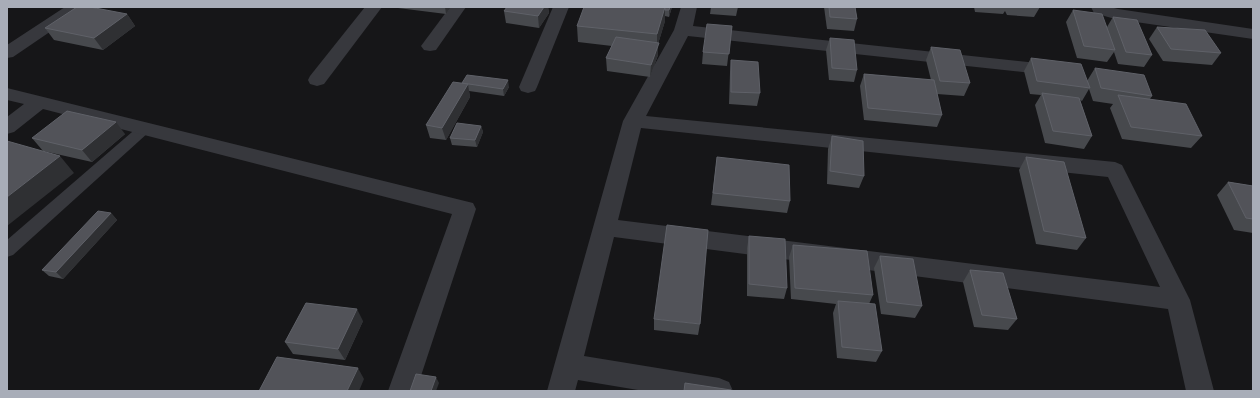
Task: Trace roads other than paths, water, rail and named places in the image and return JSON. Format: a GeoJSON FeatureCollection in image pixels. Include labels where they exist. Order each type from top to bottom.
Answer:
{"type":"FeatureCollection","features":[{"type":"Feature","properties":{"kind":"street"},"geometry":{"type":"LineString","coordinates":[[7,53],[76,7]]}},
{"type":"Feature","properties":{"kind":"street"},"geometry":{"type":"LineString","coordinates":[[317,80],[374,7]]}},
{"type":"Feature","properties":{"kind":"street"},"geometry":{"type":"LineString","coordinates":[[430,46],[458,7]]}},
{"type":"Feature","properties":{"kind":"street"},"geometry":{"type":"LineString","coordinates":[[528,87],[561,7]]}},
{"type":"Feature","properties":{"kind":"street"},"geometry":{"type":"LineString","coordinates":[[561,391],[633,121],[683,30],[689,7]]}},
{"type":"Feature","properties":{"kind":"street"},"geometry":{"type":"LineString","coordinates":[[1099,7],[1100,9],[1115,14],[1253,34]]}},
{"type":"Feature","properties":{"kind":"street"},"geometry":{"type":"LineString","coordinates":[[683,30],[1050,69]]}},
{"type":"Feature","properties":{"kind":"street"},"geometry":{"type":"LineString","coordinates":[[7,94],[465,209],[402,391]]}},
{"type":"Feature","properties":{"kind":"street"},"geometry":{"type":"LineString","coordinates":[[7,127],[40,102]]}},
{"type":"Feature","properties":{"kind":"street"},"geometry":{"type":"LineString","coordinates":[[633,121],[1115,170],[1178,300],[1200,391]]}},
{"type":"Feature","properties":{"kind":"street"},"geometry":{"type":"LineString","coordinates":[[604,227],[1178,300]]}},
{"type":"Feature","properties":{"kind":"street"},"geometry":{"type":"LineString","coordinates":[[568,366],[719,391]]}},
{"type":"Feature","properties":{"kind":"lane"},"geometry":{"type":"LineString","coordinates":[[7,250],[144,129]]}}]}
